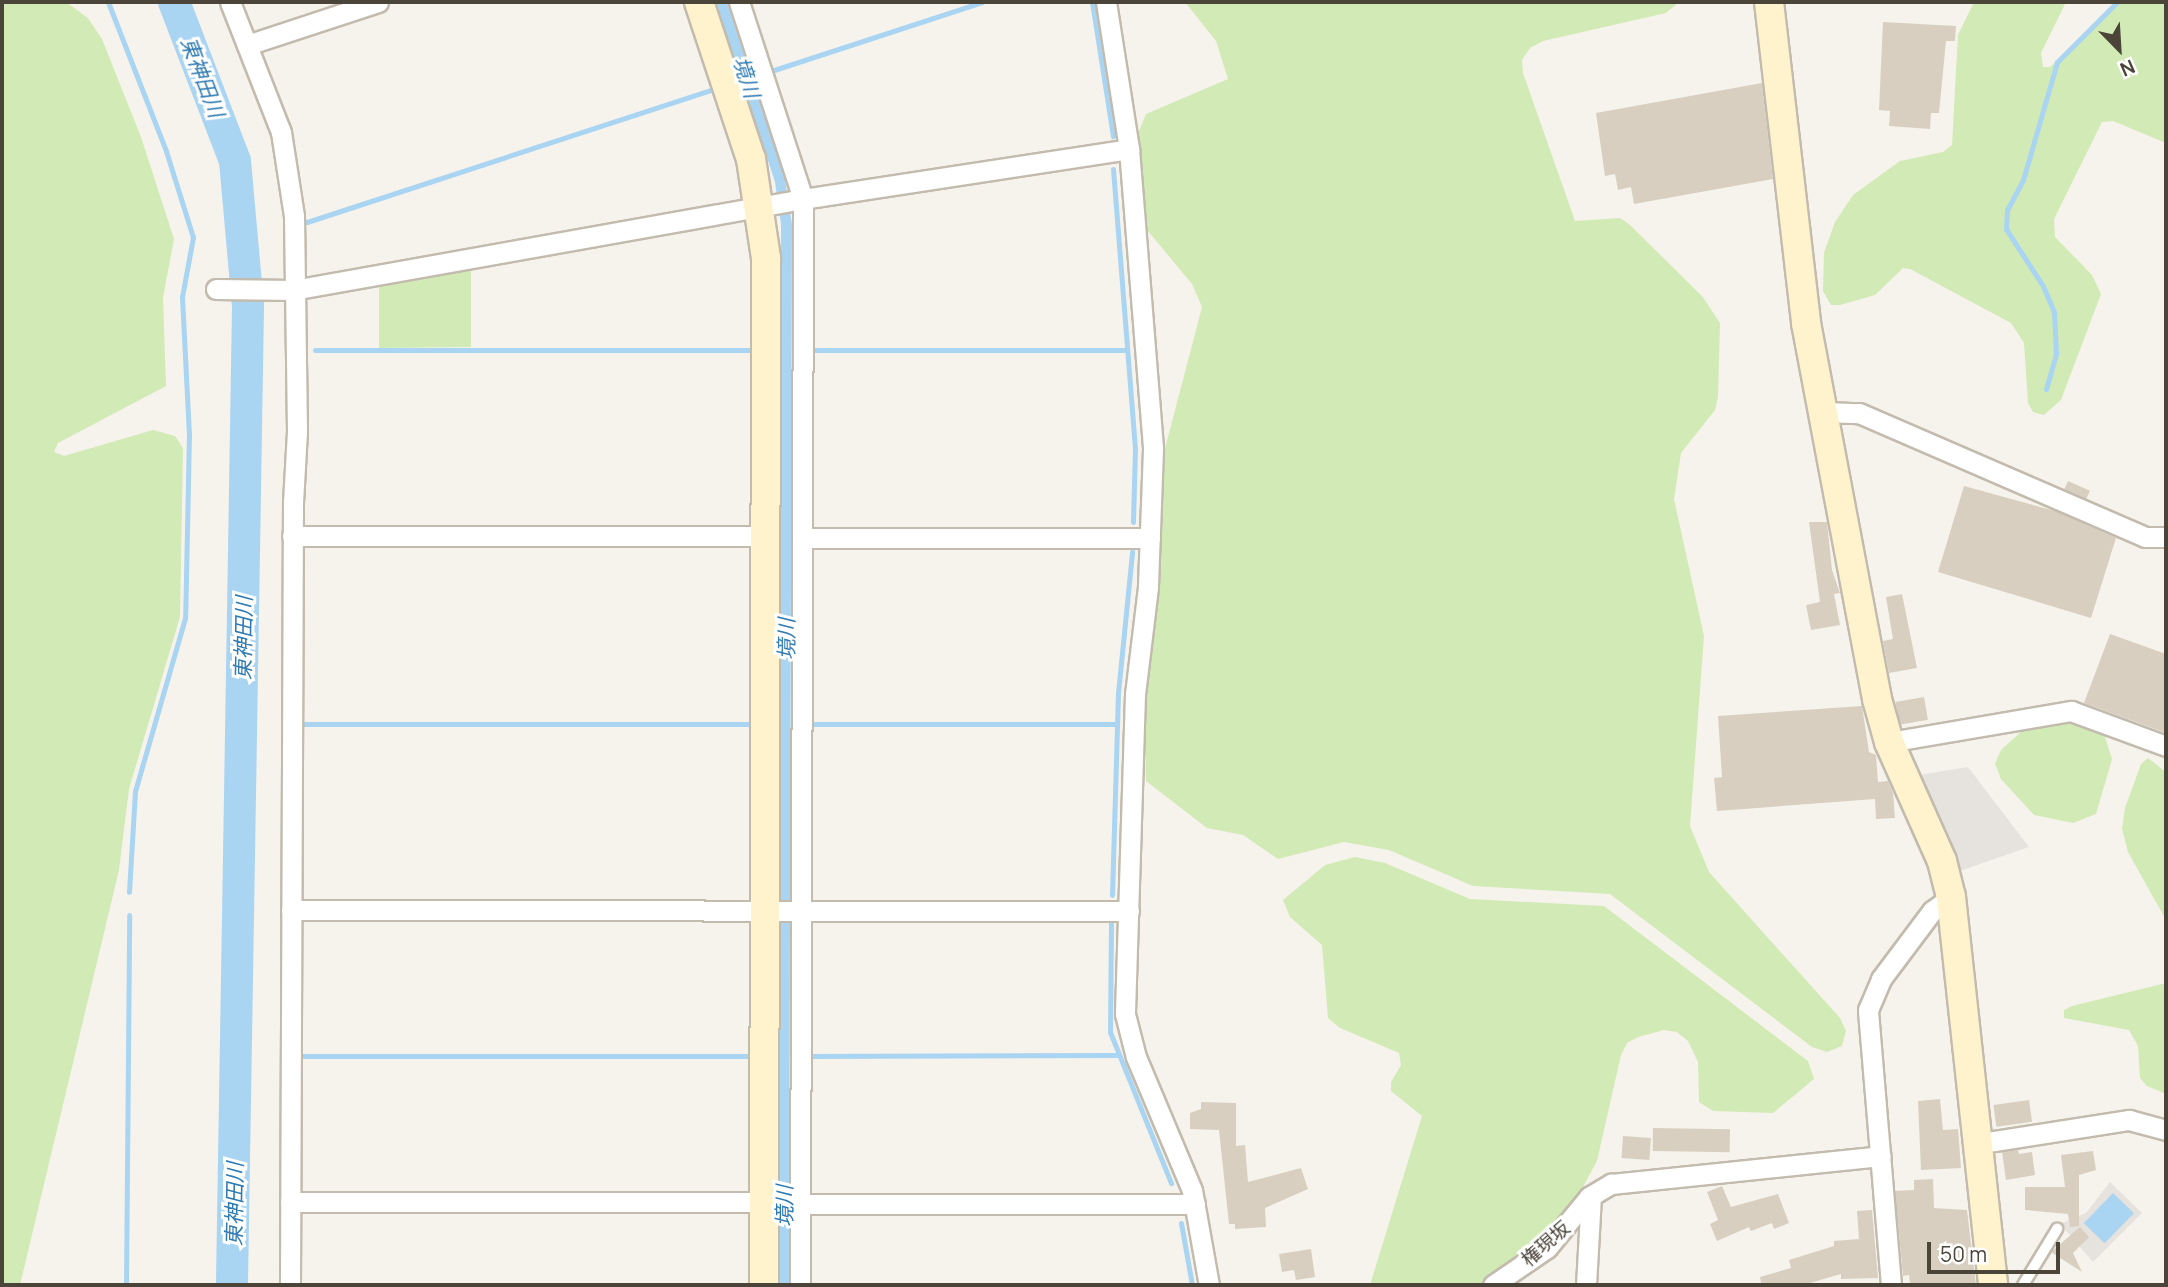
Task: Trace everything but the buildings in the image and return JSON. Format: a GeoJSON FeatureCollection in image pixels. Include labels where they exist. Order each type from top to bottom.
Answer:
{"type":"FeatureCollection","features":[{"type":"Feature","properties":{"kind":"street"},"geometry":{"type":"LineString","coordinates":[[230,2],[289,164],[288,290],[297,431],[292,536],[290,1285]]}},
{"type":"Feature","properties":{"kind":"street"},"geometry":{"type":"LineString","coordinates":[[247,45],[378,2]]}},
{"type":"Feature","properties":{"kind":"street"},"geometry":{"type":"LineString","coordinates":[[699,2],[768,205],[766,536],[770,910],[764,1285]]}},
{"type":"Feature","properties":{"kind":"street"},"geometry":{"type":"LineString","coordinates":[[739,2],[799,200],[802,538],[798,910],[800,1285]]}},
{"type":"Feature","properties":{"kind":"street"},"geometry":{"type":"LineString","coordinates":[[1106,2],[1129,149],[1153,449],[1150,538],[1135,694],[1127,1029],[1195,1204],[1209,1285]]}},
{"type":"Feature","properties":{"kind":"street"},"geometry":{"type":"LineString","coordinates":[[1769,2],[1805,315],[1877,699],[1889,743],[1942,861],[1951,897],[1975,1144],[1993,1285]]}},
{"type":"Feature","properties":{"kind":"street"},"geometry":{"type":"LineString","coordinates":[[216,289],[288,290],[768,205],[1129,149]]}},
{"type":"Feature","properties":{"kind":"street"},"geometry":{"type":"LineString","coordinates":[[1823,412],[1859,413],[2145,537],[2166,537]]}},
{"type":"Feature","properties":{"kind":"street"},"geometry":{"type":"LineString","coordinates":[[292,536],[766,536]]}},
{"type":"Feature","properties":{"kind":"street"},"geometry":{"type":"LineString","coordinates":[[802,538],[1150,538]]}},
{"type":"Feature","properties":{"kind":"street"},"geometry":{"type":"LineString","coordinates":[[1889,743],[2071,711],[2166,747]]}},
{"type":"Feature","properties":{"kind":"street"},"geometry":{"type":"LineString","coordinates":[[1891,1285],[1868,1010],[1881,979],[1932,911],[1951,897]]}},
{"type":"Feature","properties":{"kind":"street"},"geometry":{"type":"LineString","coordinates":[[291,910],[1129,911]]}},
{"type":"Feature","properties":{"kind":"street"},"geometry":{"type":"LineString","coordinates":[[1975,1144],[2129,1120],[2166,1130]]}},
{"type":"Feature","properties":{"kind":"street"},"geometry":{"type":"LineString","coordinates":[[1586,1285],[1591,1195],[1611,1184],[1881,1156]]}},
{"type":"Feature","properties":{"kind":"street","name":"権現坂"},"geometry":{"type":"LineString","coordinates":[[1493,1285],[1546,1248],[1591,1195]]}},
{"type":"Feature","properties":{"kind":"street"},"geometry":{"type":"LineString","coordinates":[[290,1202],[764,1202]]}},
{"type":"Feature","properties":{"kind":"street"},"geometry":{"type":"LineString","coordinates":[[800,1204],[1195,1204]]}},
{"type":"Feature","properties":{"kind":"lane"},"geometry":{"type":"LineString","coordinates":[[2023,1285],[2057,1229]]}},
{"type":"Feature","properties":{"kind":"shaded area"},"geometry":{"type":"Polygon","coordinates":[[[1968,767],[2029,847],[1954,873],[1913,776],[1968,767]]]}},
{"type":"Feature","properties":{"kind":"shaded area"},"geometry":{"type":"Polygon","coordinates":[[[2110,1182],[2142,1213],[2093,1262],[2060,1224],[2086,1213],[2110,1182]]]}},
{"type":"Feature","properties":{"kind":"green space"},"geometry":{"type":"Polygon","coordinates":[[[2,2],[66,2],[88,18],[102,39],[141,137],[174,239],[163,298],[166,386],[58,443],[54,452],[64,456],[153,430],[175,436],[183,448],[180,617],[129,789],[119,870],[20,1285],[2,1285],[2,2]]]}},
{"type":"Feature","properties":{"kind":"green space"},"geometry":{"type":"Polygon","coordinates":[[[1185,2],[1679,2],[1666,13],[1543,41],[1530,48],[1522,60],[1523,73],[1575,221],[1620,218],[1629,224],[1702,296],[1720,323],[1718,397],[1715,410],[1681,453],[1674,499],[1704,636],[1690,826],[1709,872],[1840,1018],[1846,1031],[1842,1046],[1827,1052],[1812,1047],[1610,894],[1473,886],[1389,850],[1344,842],[1278,859],[1243,835],[1207,828],[1146,781],[1144,695],[1157,602],[1162,460],[1202,307],[1192,284],[1148,231],[1137,136],[1146,114],[1228,79],[1216,41],[1185,2]]]}},
{"type":"Feature","properties":{"kind":"green space"},"geometry":{"type":"Polygon","coordinates":[[[1974,2],[2066,2],[2041,53],[2043,67],[2050,67],[2121,2],[2166,2],[2166,143],[2113,121],[2102,122],[2054,219],[2055,237],[2092,275],[2101,294],[2061,400],[2044,415],[2033,412],[2028,403],[2024,343],[2011,323],[1910,269],[1903,268],[1875,295],[1840,305],[1831,305],[1823,291],[1824,253],[1835,222],[1853,195],[1900,161],[1943,152],[1952,145],[1958,35],[1974,2]]]}},
{"type":"Feature","properties":{"kind":"green space"},"geometry":{"type":"Polygon","coordinates":[[[471,263],[471,347],[379,348],[379,280],[471,263]]]}},
{"type":"Feature","properties":{"kind":"green space"},"geometry":{"type":"Polygon","coordinates":[[[2069,720],[2104,734],[2112,759],[2096,814],[2073,823],[2034,815],[2001,779],[1995,764],[2001,750],[2024,729],[2069,720]]]}},
{"type":"Feature","properties":{"kind":"green space"},"geometry":{"type":"Polygon","coordinates":[[[2148,758],[2166,772],[2166,920],[2128,852],[2122,829],[2125,808],[2141,764],[2148,758]]]}},
{"type":"Feature","properties":{"kind":"green space"},"geometry":{"type":"Polygon","coordinates":[[[1355,857],[1385,863],[1470,899],[1604,906],[1808,1061],[1814,1079],[1773,1113],[1713,1111],[1699,1102],[1698,1062],[1688,1041],[1677,1032],[1664,1030],[1638,1037],[1627,1043],[1621,1055],[1597,1161],[1572,1207],[1540,1241],[1479,1285],[1370,1285],[1422,1116],[1391,1091],[1391,1082],[1401,1065],[1399,1053],[1340,1028],[1328,1018],[1322,945],[1290,917],[1283,900],[1325,865],[1355,857]]]}},
{"type":"Feature","properties":{"kind":"green space"},"geometry":{"type":"Polygon","coordinates":[[[2166,983],[2166,1094],[2147,1086],[2140,1078],[2138,1046],[2129,1030],[2064,1018],[2064,1010],[2166,983]]]}},
{"type":"Feature","properties":{"kind":"water","name":"境川"},"geometry":{"type":"Polygon","coordinates":[[[716,2],[727,2],[785,179],[792,224],[789,1285],[778,1285],[781,224],[775,182],[716,2]]]}},
{"type":"Feature","properties":{"kind":"water"},"geometry":{"type":"Polygon","coordinates":[[[2113,1193],[2134,1213],[2105,1243],[2084,1223],[2113,1193]]]}},
{"type":"Feature","properties":{"kind":"waterway"},"geometry":{"type":"LineString","coordinates":[[108,2],[166,151],[193,237],[182,297],[189,434],[185,618],[135,791],[129,892]]}},
{"type":"Feature","properties":{"kind":"waterway","name":"東神田川"},"geometry":{"type":"LineString","coordinates":[[174,2],[235,161],[248,307],[232,1285]]}},
{"type":"Feature","properties":{"kind":"waterway","name":"境川"},"geometry":{"type":"LineString","coordinates":[[768,72],[982,2]]}},
{"type":"Feature","properties":{"kind":"waterway"},"geometry":{"type":"LineString","coordinates":[[1092,2],[1113,136]]}},
{"type":"Feature","properties":{"kind":"waterway"},"geometry":{"type":"LineString","coordinates":[[2046,389],[2056,353],[2054,312],[2043,286],[2006,229],[2007,210],[2023,180],[2057,62],[2117,2]]}},
{"type":"Feature","properties":{"kind":"waterway"},"geometry":{"type":"LineString","coordinates":[[307,222],[716,88]]}},
{"type":"Feature","properties":{"kind":"waterway"},"geometry":{"type":"LineString","coordinates":[[1113,169],[1135,449],[1133,522]]}},
{"type":"Feature","properties":{"kind":"waterway"},"geometry":{"type":"LineString","coordinates":[[315,350],[756,350]]}},
{"type":"Feature","properties":{"kind":"waterway"},"geometry":{"type":"LineString","coordinates":[[808,350],[1127,350]]}},
{"type":"Feature","properties":{"kind":"waterway"},"geometry":{"type":"LineString","coordinates":[[1112,895],[1118,693],[1132,552]]}},
{"type":"Feature","properties":{"kind":"waterway"},"geometry":{"type":"LineString","coordinates":[[297,724],[754,724]]}},
{"type":"Feature","properties":{"kind":"waterway"},"geometry":{"type":"LineString","coordinates":[[807,724],[1117,724]]}},
{"type":"Feature","properties":{"kind":"waterway"},"geometry":{"type":"LineString","coordinates":[[126,1285],[129,915]]}},
{"type":"Feature","properties":{"kind":"waterway"},"geometry":{"type":"LineString","coordinates":[[1111,922],[1110,1032],[1171,1183]]}},
{"type":"Feature","properties":{"kind":"waterway"},"geometry":{"type":"LineString","coordinates":[[805,1056],[1117,1055]]}},
{"type":"Feature","properties":{"kind":"waterway"},"geometry":{"type":"LineString","coordinates":[[296,1056],[754,1056]]}},
{"type":"Feature","properties":{"kind":"waterway"},"geometry":{"type":"LineString","coordinates":[[1181,1223],[1192,1285]]}}]}
